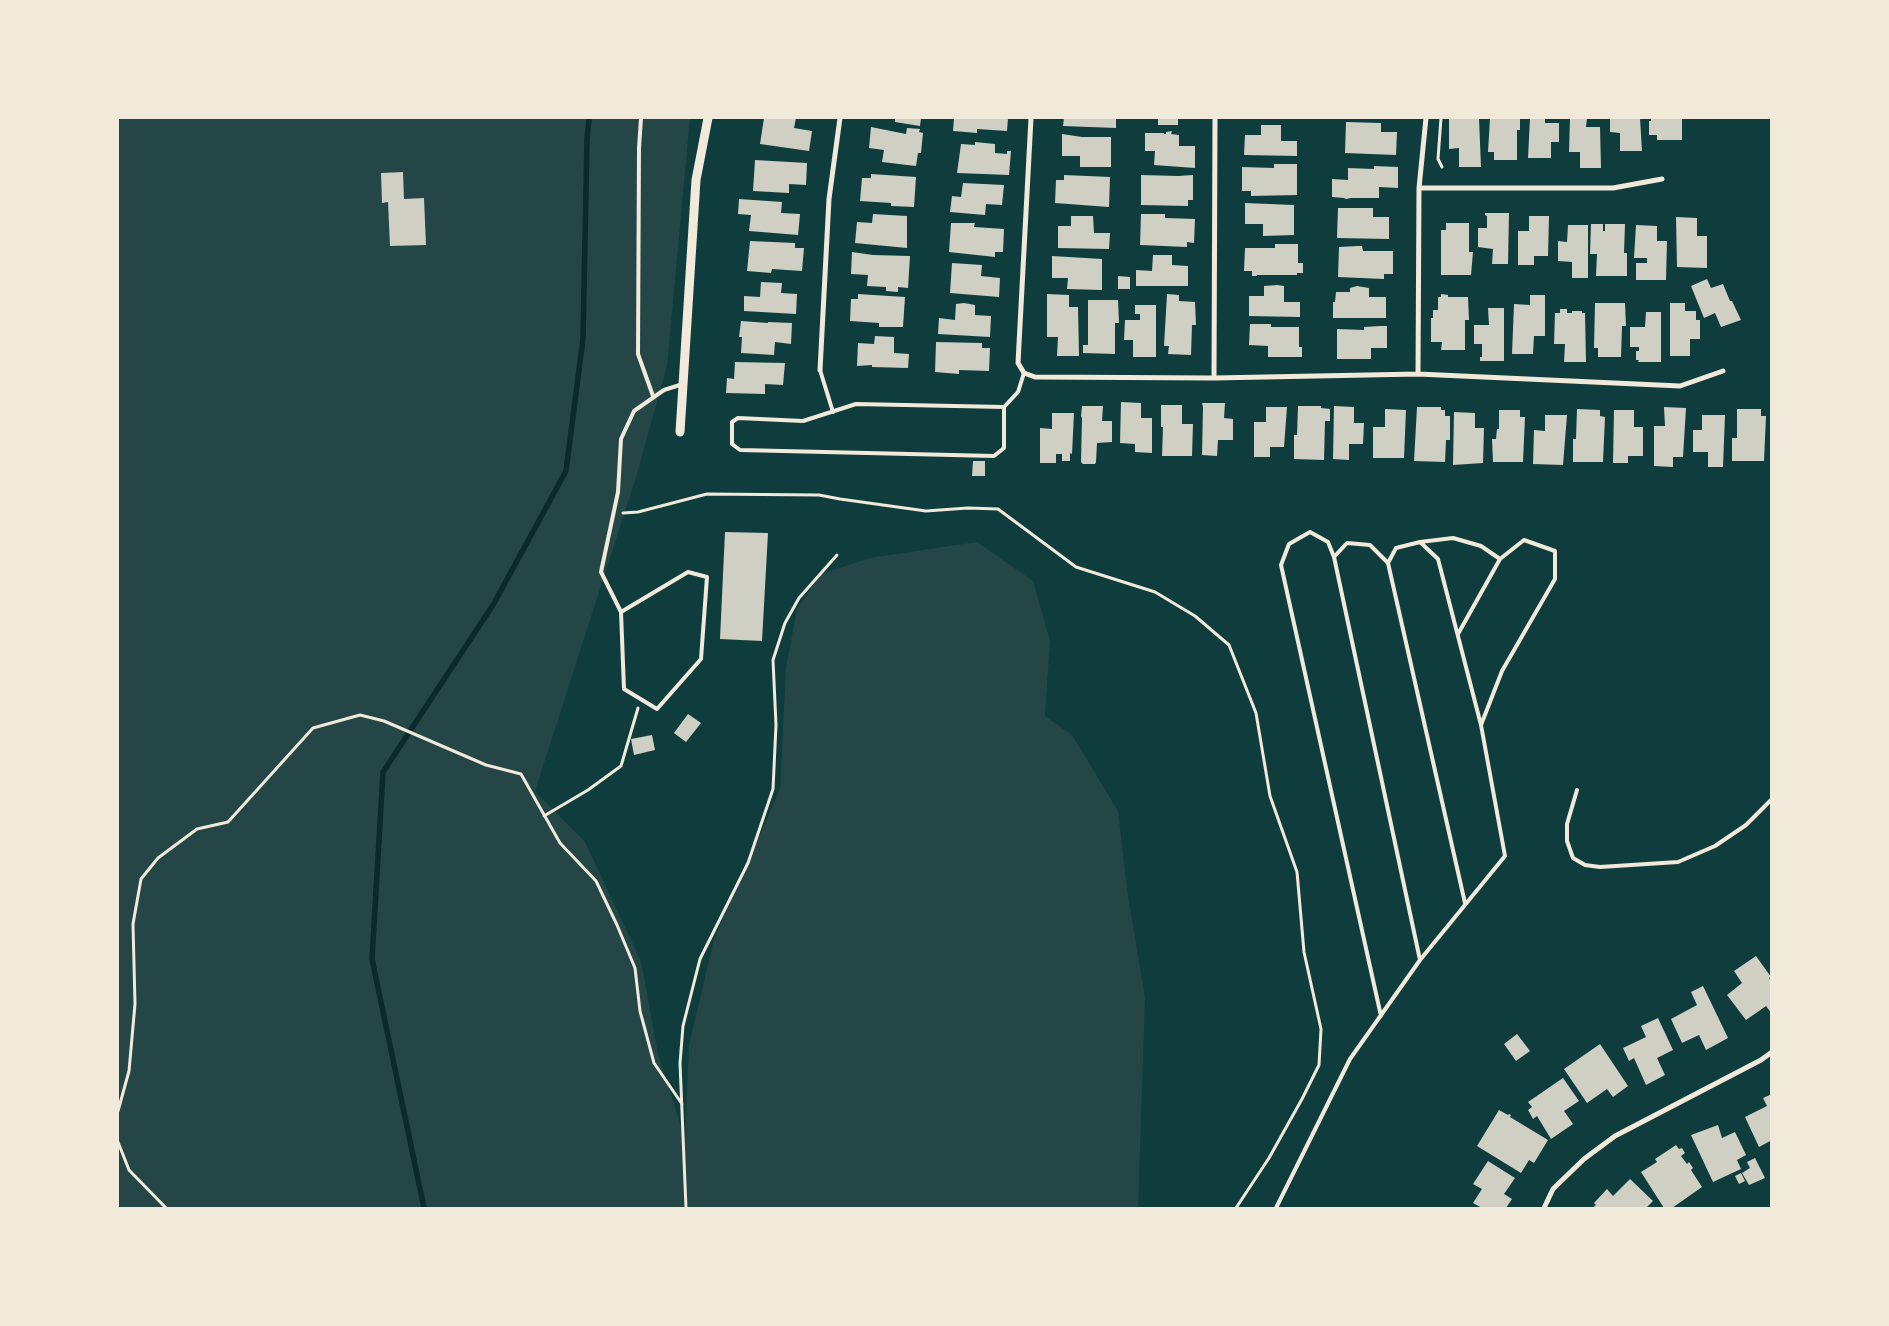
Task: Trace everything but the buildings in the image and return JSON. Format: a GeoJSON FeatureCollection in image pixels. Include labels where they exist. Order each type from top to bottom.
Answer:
{"type":"FeatureCollection","features":[{"type":"Feature","properties":{"kind":"street"},"geometry":{"type":"LineString","coordinates":[[680,432],[696,180],[708,118]]}},
{"type":"Feature","properties":{"kind":"street"},"geometry":{"type":"LineString","coordinates":[[820,370],[829,199],[840,118]]}},
{"type":"Feature","properties":{"kind":"street"},"geometry":{"type":"LineString","coordinates":[[1031,118],[1018,363],[1024,373],[1035,377],[1214,378],[1418,374],[1680,386],[1724,371]]}},
{"type":"Feature","properties":{"kind":"street"},"geometry":{"type":"LineString","coordinates":[[1214,378],[1216,118]]}},
{"type":"Feature","properties":{"kind":"street"},"geometry":{"type":"LineString","coordinates":[[1418,374],[1419,188],[1426,118]]}},
{"type":"Feature","properties":{"kind":"street"},"geometry":{"type":"LineString","coordinates":[[1419,188],[1613,188],[1662,179]]}},
{"type":"Feature","properties":{"kind":"street"},"geometry":{"type":"LineString","coordinates":[[1544,1208],[1553,1189],[1584,1159],[1615,1136],[1761,1060],[1772,1052]]}},
{"type":"Feature","properties":{"kind":"lane"},"geometry":{"type":"LineString","coordinates":[[641,118],[638,354],[653,396]]}},
{"type":"Feature","properties":{"kind":"lane"},"geometry":{"type":"LineString","coordinates":[[820,370],[833,412]]}},
{"type":"Feature","properties":{"kind":"lane"},"geometry":{"type":"LineString","coordinates":[[1004,407],[856,404],[803,421],[738,418],[732,422],[732,444],[740,450],[994,456],[1004,448],[1004,407],[1018,392],[1024,373]]}},
{"type":"Feature","properties":{"kind":"lane"},"geometry":{"type":"LineString","coordinates":[[621,612],[688,572],[707,577],[702,659],[657,709],[624,689],[621,612],[601,572],[618,492],[621,439],[634,411],[653,396],[683,384]]}},
{"type":"Feature","properties":{"kind":"lane"},"geometry":{"type":"LineString","coordinates":[[1381,1016],[1281,564],[1290,544],[1310,532],[1328,542],[1334,557],[1420,960]]}},
{"type":"Feature","properties":{"kind":"lane"},"geometry":{"type":"LineString","coordinates":[[1388,563],[1396,548],[1420,542],[1453,538],[1481,546],[1500,559]]}},
{"type":"Feature","properties":{"kind":"lane"},"geometry":{"type":"LineString","coordinates":[[1457,635],[1500,559],[1524,540],[1555,551],[1555,579],[1502,671],[1481,725]]}},
{"type":"Feature","properties":{"kind":"lane"},"geometry":{"type":"LineString","coordinates":[[1276,1208],[1350,1059],[1420,960],[1505,856],[1481,725],[1438,559],[1420,542]]}},
{"type":"Feature","properties":{"kind":"lane"},"geometry":{"type":"LineString","coordinates":[[1334,557],[1348,543],[1370,545],[1388,563],[1465,903]]}},
{"type":"Feature","properties":{"kind":"lane"},"geometry":{"type":"LineString","coordinates":[[1577,790],[1567,824],[1567,841],[1573,858],[1585,865],[1600,867],[1678,862],[1715,846],[1746,825],[1772,799]]}},
{"type":"Feature","properties":{"kind":"path"},"geometry":{"type":"LineString","coordinates":[[1441,118],[1438,159],[1442,167]]}},
{"type":"Feature","properties":{"kind":"path"},"geometry":{"type":"LineString","coordinates":[[612,514],[638,512],[707,494],[819,495],[926,511],[968,508],[998,509],[1076,567],[1155,592],[1195,616],[1229,645],[1256,713],[1270,796],[1297,872],[1304,952],[1321,1029],[1319,1065],[1269,1158],[1236,1208]]}},
{"type":"Feature","properties":{"kind":"path"},"geometry":{"type":"LineString","coordinates":[[686,1208],[680,1063],[683,1026],[700,959],[748,863],[773,788],[776,725],[773,660],[785,623],[799,598],[837,556]]}},
{"type":"Feature","properties":{"kind":"path"},"geometry":{"type":"LineString","coordinates":[[544,816],[588,790],[621,766],[640,699]]}},
{"type":"Feature","properties":{"kind":"path"},"geometry":{"type":"LineString","coordinates":[[118,1112],[129,1070],[135,1004],[133,924],[141,879],[158,858],[197,828],[228,822],[313,728],[360,715],[384,721],[486,765],[521,774],[560,843],[596,881],[635,968],[640,1011],[654,1063],[682,1104]]}},
{"type":"Feature","properties":{"kind":"path"},"geometry":{"type":"LineString","coordinates":[[118,1142],[129,1170],[166,1208]]}},
{"type":"Feature","properties":{"kind":"shaded area"},"geometry":{"type":"Polygon","coordinates":[[[118,118],[690,118],[667,366],[636,477],[535,791],[585,842],[641,961],[658,1054],[685,1139],[689,1045],[714,939],[780,789],[786,668],[797,609],[821,574],[870,558],[977,542],[1033,581],[1050,641],[1045,716],[1072,735],[1118,811],[1127,889],[1145,998],[1138,1208],[118,1208],[118,118]]]}},
{"type":"Feature","properties":{"kind":"waterway"},"geometry":{"type":"LineString","coordinates":[[424,1208],[372,959],[383,772],[493,605],[566,471],[583,339],[589,118]]}}]}
